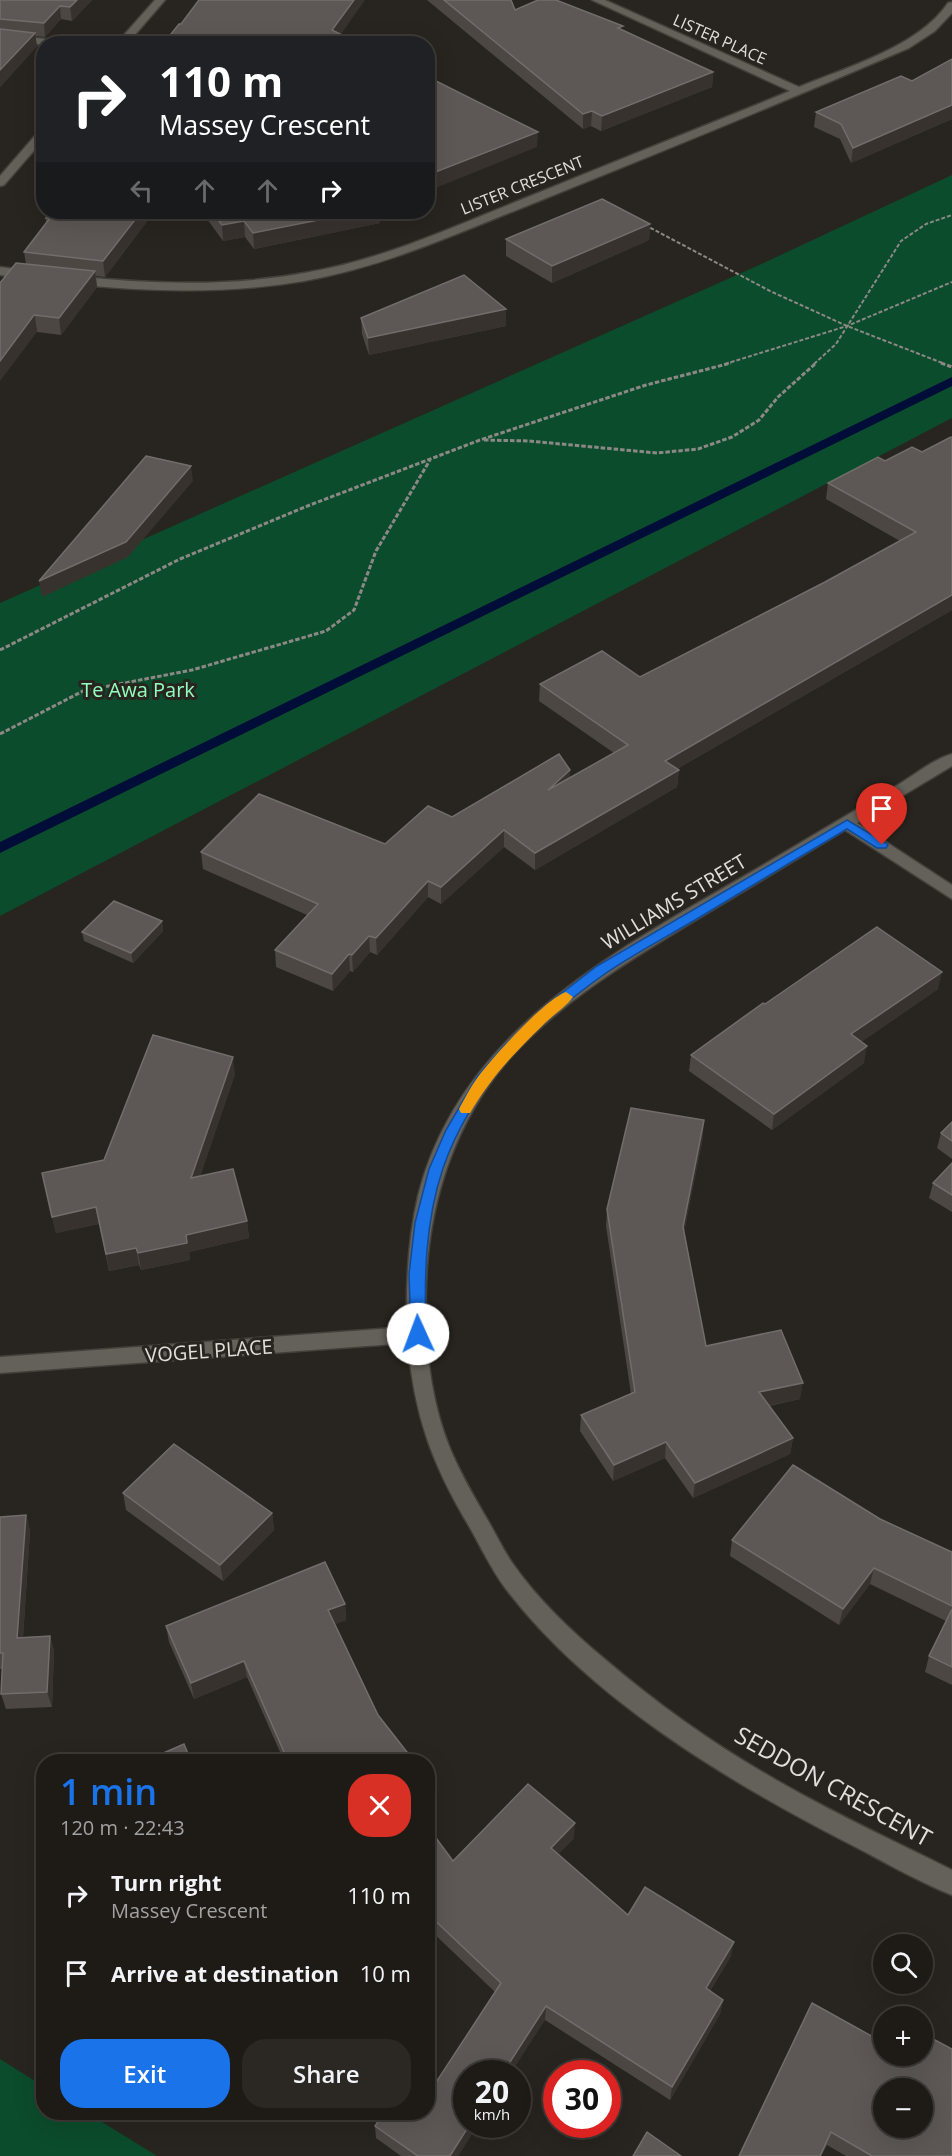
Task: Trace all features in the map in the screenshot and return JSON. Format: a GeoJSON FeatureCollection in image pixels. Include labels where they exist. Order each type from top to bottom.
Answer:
{"type":"FeatureCollection","features":[{"type":"Feature","properties":{"kind":"street"},"geometry":{"type":"LineString","coordinates":[[128,36],[160,0]]}},
{"type":"Feature","properties":{"kind":"street","name":"LISTER PLACE"},"geometry":{"type":"LineString","coordinates":[[597,0],[799,91]]}},
{"type":"Feature","properties":{"kind":"street","name":"LISTER CRESCENT"},"geometry":{"type":"LineString","coordinates":[[0,271],[124,286],[190,288],[252,285],[354,267],[396,253],[905,46],[930,32],[945,18],[952,5]]}},
{"type":"Feature","properties":{"kind":"street"},"geometry":{"type":"LineString","coordinates":[[0,37],[36,41]]}},
{"type":"Feature","properties":{"kind":"street"},"geometry":{"type":"LineString","coordinates":[[0,183],[36,141]]}},
{"type":"Feature","properties":{"kind":"street","name":"WILLIAMS STREET"},"geometry":{"type":"LineString","coordinates":[[418,1334],[416,1274],[422,1223],[436,1169],[453,1130],[482,1081],[508,1051],[550,1010],[602,969],[952,759]]}},
{"type":"Feature","properties":{"kind":"street"},"geometry":{"type":"LineString","coordinates":[[847,824],[952,893]]}},
{"type":"Feature","properties":{"kind":"street","name":"VOGEL PLACE"},"geometry":{"type":"LineString","coordinates":[[0,1365],[418,1334]]}},
{"type":"Feature","properties":{"kind":"street","name":"SEDDON CRESCENT"},"geometry":{"type":"LineString","coordinates":[[418,1334],[422,1380],[433,1432],[466,1503],[507,1574],[563,1637],[623,1689],[687,1735],[774,1791],[952,1883]]}},
{"type":"Feature","properties":{"kind":"path"},"geometry":{"type":"LineString","coordinates":[[480,440],[529,441],[657,453],[698,449],[732,437],[759,420],[778,397],[836,344],[901,241],[926,224],[952,215]]}},
{"type":"Feature","properties":{"kind":"path"},"geometry":{"type":"LineString","coordinates":[[636,221],[770,291],[847,326],[952,367]]}},
{"type":"Feature","properties":{"kind":"path"},"geometry":{"type":"LineString","coordinates":[[0,650],[180,559],[310,505],[480,440],[646,385],[760,355],[847,326],[952,282]]}},
{"type":"Feature","properties":{"kind":"path"},"geometry":{"type":"LineString","coordinates":[[0,734],[83,691],[192,670],[327,631],[354,610],[376,551],[430,460]]}},
{"type":"Feature","properties":{"kind":"green space","name":"Te Awa Park"},"geometry":{"type":"Polygon","coordinates":[[[952,175],[952,418],[0,916],[0,603],[757,266],[952,175]]]}},
{"type":"Feature","properties":{"kind":"green space"},"geometry":{"type":"Polygon","coordinates":[[[0,2059],[36,2082],[36,2120],[99,2120],[157,2156],[0,2156],[0,2059]]]}},
{"type":"Feature","properties":{"kind":"building"},"geometry":{"type":"Polygon","coordinates":[[[0,0],[77,0],[70,7],[60,6],[44,23],[0,19],[0,0]]]}},
{"type":"Feature","properties":{"kind":"building"},"geometry":{"type":"Polygon","coordinates":[[[199,0],[354,0],[332,30],[344,36],[169,36],[199,0]]]}},
{"type":"Feature","properties":{"kind":"building"},"geometry":{"type":"Polygon","coordinates":[[[444,0],[511,0],[515,10],[538,0],[556,0],[623,26],[618,28],[713,72],[602,116],[592,111],[583,114],[444,0]]]}},
{"type":"Feature","properties":{"kind":"building"},"geometry":{"type":"Polygon","coordinates":[[[0,29],[35,33],[0,70],[0,29]]]}},
{"type":"Feature","properties":{"kind":"building"},"geometry":{"type":"Polygon","coordinates":[[[952,59],[952,105],[853,148],[841,124],[816,112],[901,76],[912,81],[952,59]]]}},
{"type":"Feature","properties":{"kind":"building"},"geometry":{"type":"Polygon","coordinates":[[[435,80],[538,132],[435,172],[435,80]]]}},
{"type":"Feature","properties":{"kind":"building"},"geometry":{"type":"Polygon","coordinates":[[[602,199],[650,224],[552,266],[506,239],[602,199]]]}},
{"type":"Feature","properties":{"kind":"building"},"geometry":{"type":"Polygon","coordinates":[[[49,219],[136,219],[103,261],[24,252],[49,219]]]}},
{"type":"Feature","properties":{"kind":"building"},"geometry":{"type":"Polygon","coordinates":[[[217,219],[324,219],[253,233],[244,221],[222,225],[217,219]]]}},
{"type":"Feature","properties":{"kind":"building"},"geometry":{"type":"Polygon","coordinates":[[[16,263],[95,271],[59,318],[34,315],[0,361],[0,283],[16,263]]]}},
{"type":"Feature","properties":{"kind":"building"},"geometry":{"type":"Polygon","coordinates":[[[464,275],[506,309],[368,338],[361,318],[464,275]]]}},
{"type":"Feature","properties":{"kind":"building"},"geometry":{"type":"Polygon","coordinates":[[[951,437],[952,595],[665,761],[679,770],[535,853],[504,830],[441,887],[428,881],[376,938],[369,936],[332,974],[275,950],[318,904],[201,852],[259,794],[385,844],[428,806],[452,817],[559,754],[570,770],[548,790],[628,745],[540,684],[602,651],[640,677],[825,582],[916,532],[828,483],[878,457],[885,461],[912,447],[922,452],[951,437]]]}},
{"type":"Feature","properties":{"kind":"building"},"geometry":{"type":"Polygon","coordinates":[[[146,456],[191,466],[126,542],[39,581],[146,456]]]}},
{"type":"Feature","properties":{"kind":"building"},"geometry":{"type":"Polygon","coordinates":[[[114,901],[162,921],[131,953],[82,932],[114,901]]]}},
{"type":"Feature","properties":{"kind":"building"},"geometry":{"type":"Polygon","coordinates":[[[877,927],[942,972],[851,1034],[867,1046],[774,1114],[691,1055],[763,1003],[765,1004],[877,927]]]}},
{"type":"Feature","properties":{"kind":"building"},"geometry":{"type":"Polygon","coordinates":[[[153,1035],[233,1057],[191,1178],[233,1169],[247,1221],[186,1235],[187,1243],[138,1253],[136,1248],[106,1254],[96,1207],[52,1217],[42,1173],[104,1160],[153,1035]]]}},
{"type":"Feature","properties":{"kind":"building"},"geometry":{"type":"Polygon","coordinates":[[[631,1108],[704,1120],[683,1227],[706,1346],[781,1330],[803,1383],[759,1392],[793,1438],[695,1483],[666,1442],[614,1465],[581,1415],[635,1392],[607,1209],[631,1108]]]}},
{"type":"Feature","properties":{"kind":"building"},"geometry":{"type":"Polygon","coordinates":[[[952,1122],[952,1141],[941,1133],[952,1122]]]}},
{"type":"Feature","properties":{"kind":"building"},"geometry":{"type":"Polygon","coordinates":[[[952,1163],[952,1195],[933,1183],[952,1163]]]}},
{"type":"Feature","properties":{"kind":"building"},"geometry":{"type":"Polygon","coordinates":[[[174,1444],[272,1513],[220,1565],[123,1493],[174,1444]]]}},
{"type":"Feature","properties":{"kind":"building"},"geometry":{"type":"Polygon","coordinates":[[[793,1465],[880,1519],[952,1552],[952,1606],[874,1568],[843,1609],[732,1540],[793,1465]]]}},
{"type":"Feature","properties":{"kind":"building"},"geometry":{"type":"Polygon","coordinates":[[[26,1515],[17,1638],[50,1636],[47,1692],[1,1694],[3,1653],[0,1653],[0,1517],[26,1515]]]}},
{"type":"Feature","properties":{"kind":"building"},"geometry":{"type":"Polygon","coordinates":[[[325,1562],[345,1604],[328,1610],[378,1715],[409,1754],[285,1754],[244,1661],[191,1683],[166,1626],[325,1562]]]}},
{"type":"Feature","properties":{"kind":"building"},"geometry":{"type":"Polygon","coordinates":[[[952,1609],[952,1667],[929,1656],[952,1609]]]}},
{"type":"Feature","properties":{"kind":"building"},"geometry":{"type":"Polygon","coordinates":[[[184,1744],[188,1754],[161,1754],[184,1744]]]}},
{"type":"Feature","properties":{"kind":"building"},"geometry":{"type":"Polygon","coordinates":[[[528,1784],[575,1823],[551,1848],[628,1915],[645,1887],[734,1942],[706,1988],[723,2000],[672,2087],[546,2006],[511,2060],[453,2060],[453,2138],[461,2138],[450,2156],[418,2156],[375,2126],[379,2120],[435,2120],[435,2084],[501,1983],[435,1921],[435,1837],[453,1861],[528,1784]]]}},
{"type":"Feature","properties":{"kind":"building"},"geometry":{"type":"Polygon","coordinates":[[[812,2003],[873,2037],[873,2066],[933,2066],[933,2039],[952,2049],[952,2156],[872,2156],[831,2132],[820,2156],[739,2156],[812,2003]]]}},
{"type":"Feature","properties":{"kind":"building"},"geometry":{"type":"Polygon","coordinates":[[[647,2132],[681,2156],[633,2156],[647,2132]]]}},
{"type":"Feature","properties":{"kind":"waterway"},"geometry":{"type":"LineString","coordinates":[[0,848],[952,381]]}},
{"type":"Feature","properties":{"kind":"slow traffic"},"geometry":{"type":"LineString","coordinates":[[465,1109],[482,1081],[508,1051],[566,997]]}},
{"type":"Feature","properties":{"kind":"route"},"geometry":{"type":"LineString","coordinates":[[418,1334],[416,1274],[422,1223],[436,1169],[453,1130],[482,1081],[508,1051],[550,1010],[602,969],[847,824],[882,845]]}}]}
